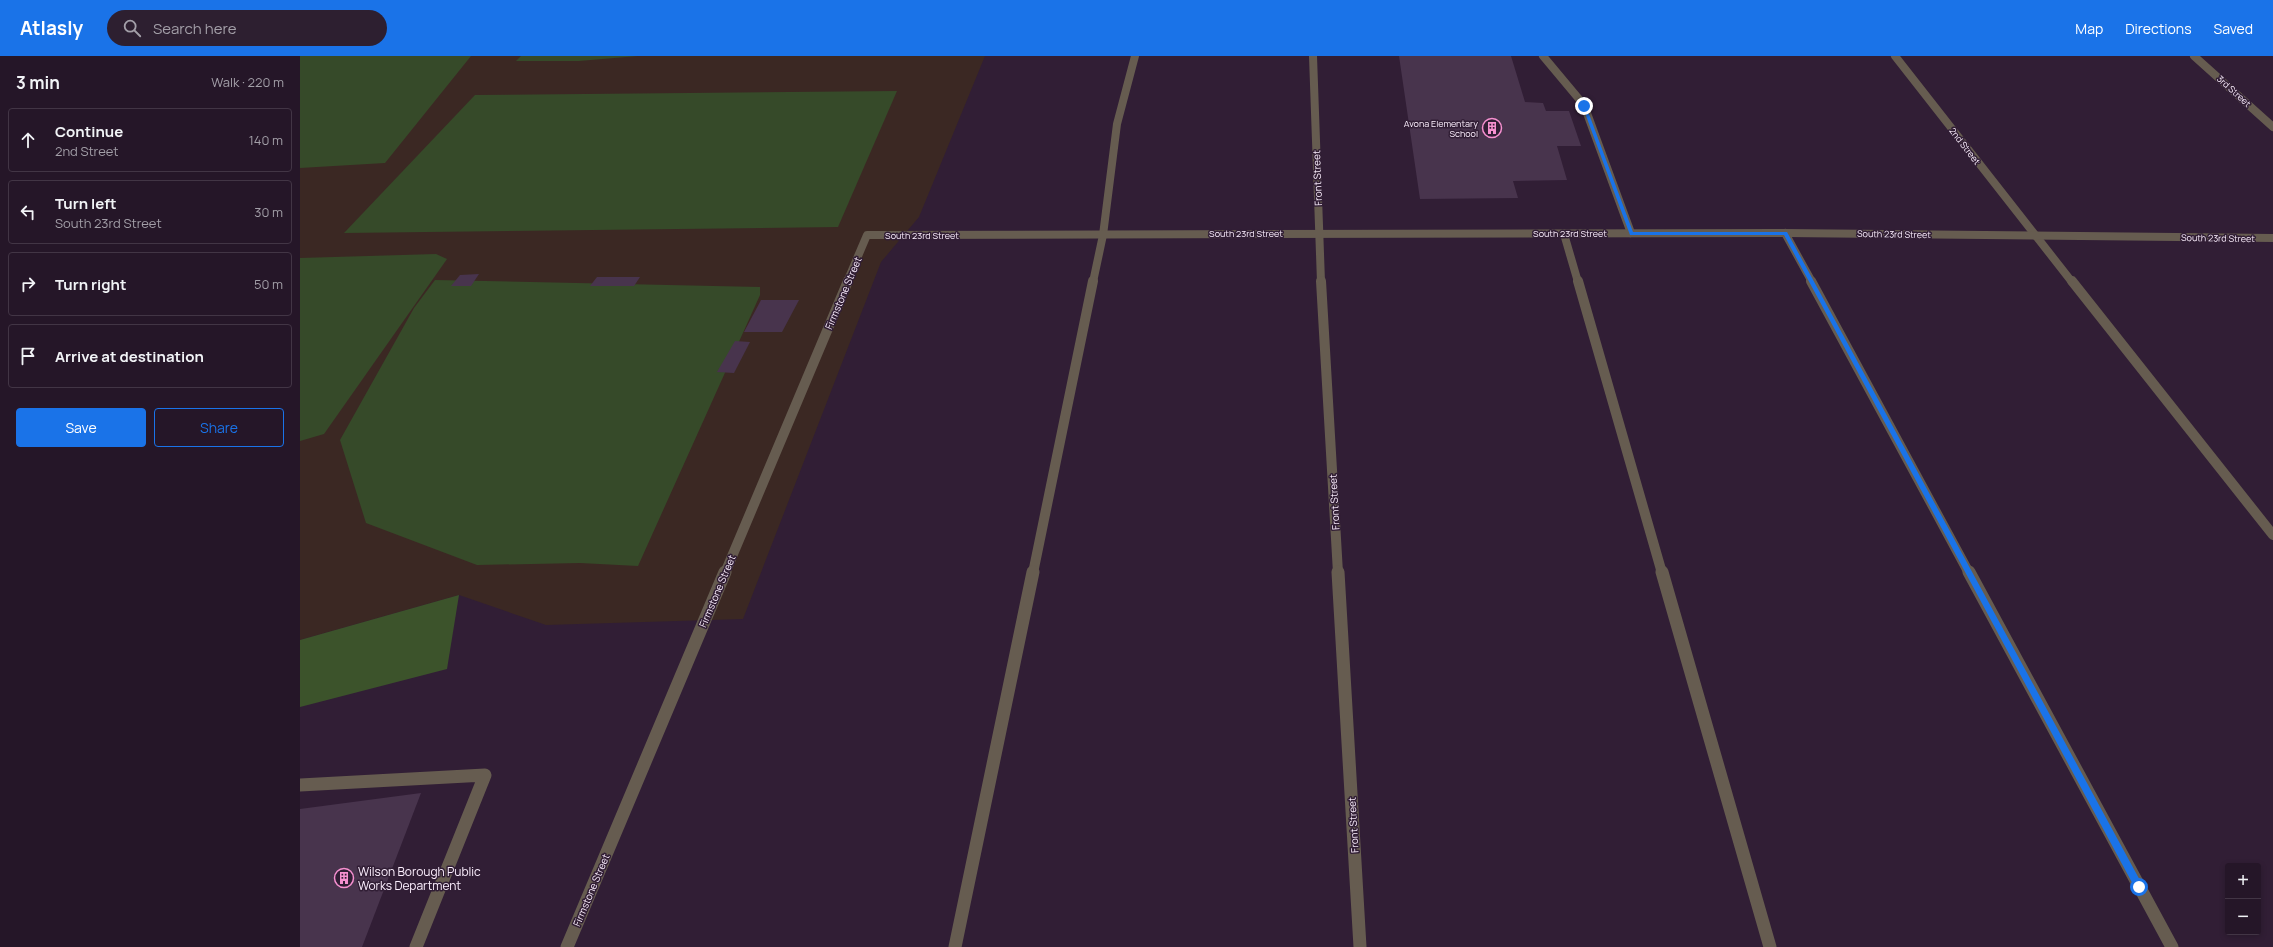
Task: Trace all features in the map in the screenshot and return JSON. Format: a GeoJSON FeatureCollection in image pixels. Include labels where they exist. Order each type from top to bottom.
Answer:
{"type":"FeatureCollection","features":[{"type":"Feature","properties":{"kind":"street"},"geometry":{"type":"LineString","coordinates":[[955,947],[1103,235],[1117,124],[1135,56]]}},
{"type":"Feature","properties":{"kind":"street","name":"Front Street"},"geometry":{"type":"LineString","coordinates":[[1314,56],[1318,233],[1360,947]]}},
{"type":"Feature","properties":{"kind":"street"},"geometry":{"type":"LineString","coordinates":[[1543,56],[1584,106],[1631,234]]}},
{"type":"Feature","properties":{"kind":"street","name":"2nd Street"},"geometry":{"type":"LineString","coordinates":[[1895,56],[2273,535]]}},
{"type":"Feature","properties":{"kind":"street","name":"3rd Street"},"geometry":{"type":"LineString","coordinates":[[2194,56],[2273,127]]}},
{"type":"Feature","properties":{"kind":"street"},"geometry":{"type":"LineString","coordinates":[[1785,233],[2172,947]]}},
{"type":"Feature","properties":{"kind":"street","name":"South 23rd Street"},"geometry":{"type":"LineString","coordinates":[[867,235],[1785,233],[2271,240]]}},
{"type":"Feature","properties":{"kind":"street"},"geometry":{"type":"LineString","coordinates":[[1564,234],[1770,947]]}},
{"type":"Feature","properties":{"kind":"street","name":"Firmstone Street"},"geometry":{"type":"LineString","coordinates":[[567,947],[867,235]]}},
{"type":"Feature","properties":{"kind":"street"},"geometry":{"type":"LineString","coordinates":[[300,785],[485,775],[416,947]]}},
{"type":"Feature","properties":{"kind":"shaded area"},"geometry":{"type":"Polygon","coordinates":[[[300,56],[985,56],[919,217],[881,262],[743,619],[546,625],[459,595],[300,640],[300,56]]]}},
{"type":"Feature","properties":{"kind":"green space"},"geometry":{"type":"Polygon","coordinates":[[[300,56],[471,56],[385,163],[300,168],[300,56]]]}},
{"type":"Feature","properties":{"kind":"green space"},"geometry":{"type":"Polygon","coordinates":[[[521,56],[638,56],[579,61],[516,61],[521,56]]]}},
{"type":"Feature","properties":{"kind":"green space"},"geometry":{"type":"Polygon","coordinates":[[[897,91],[838,227],[344,233],[475,95],[897,91]]]}},
{"type":"Feature","properties":{"kind":"green space"},"geometry":{"type":"Polygon","coordinates":[[[436,254],[447,259],[324,434],[300,441],[300,258],[436,254]]]}},
{"type":"Feature","properties":{"kind":"green space"},"geometry":{"type":"Polygon","coordinates":[[[435,280],[760,287],[760,295],[638,566],[580,563],[477,565],[366,523],[340,440],[414,308],[435,280]]]}},
{"type":"Feature","properties":{"kind":"green space"},"geometry":{"type":"Polygon","coordinates":[[[459,595],[447,669],[300,707],[300,640],[459,595]]]}},
{"type":"Feature","properties":{"kind":"building","name":"Avona Elementary School"},"geometry":{"type":"Polygon","coordinates":[[[1399,56],[1511,56],[1525,102],[1543,103],[1546,111],[1569,111],[1581,146],[1557,146],[1567,180],[1513,181],[1518,198],[1420,199],[1399,56]]]}},
{"type":"Feature","properties":{"kind":"building"},"geometry":{"type":"Polygon","coordinates":[[[479,274],[471,286],[451,286],[460,275],[479,274]]]}},
{"type":"Feature","properties":{"kind":"building"},"geometry":{"type":"Polygon","coordinates":[[[597,277],[640,277],[634,286],[590,286],[597,277]]]}},
{"type":"Feature","properties":{"kind":"building"},"geometry":{"type":"Polygon","coordinates":[[[761,300],[799,300],[782,332],[744,332],[761,300]]]}},
{"type":"Feature","properties":{"kind":"building"},"geometry":{"type":"Polygon","coordinates":[[[735,341],[750,342],[734,373],[717,372],[735,341]]]}},
{"type":"Feature","properties":{"kind":"building","name":"Wilson Borough Public Works Department"},"geometry":{"type":"Polygon","coordinates":[[[421,793],[362,947],[300,947],[300,809],[421,793]]]}},
{"type":"Feature","properties":{"kind":"place","name":"Avona Elementary School"},"geometry":{"type":"Point","coordinates":[1492,128]}},
{"type":"Feature","properties":{"kind":"place","name":"Wilson Borough Public Works Department"},"geometry":{"type":"Point","coordinates":[344,878]}},
{"type":"Feature","properties":{"kind":"route"},"geometry":{"type":"LineString","coordinates":[[1584,106],[1631,234],[1785,233],[2139,887]]}}]}
